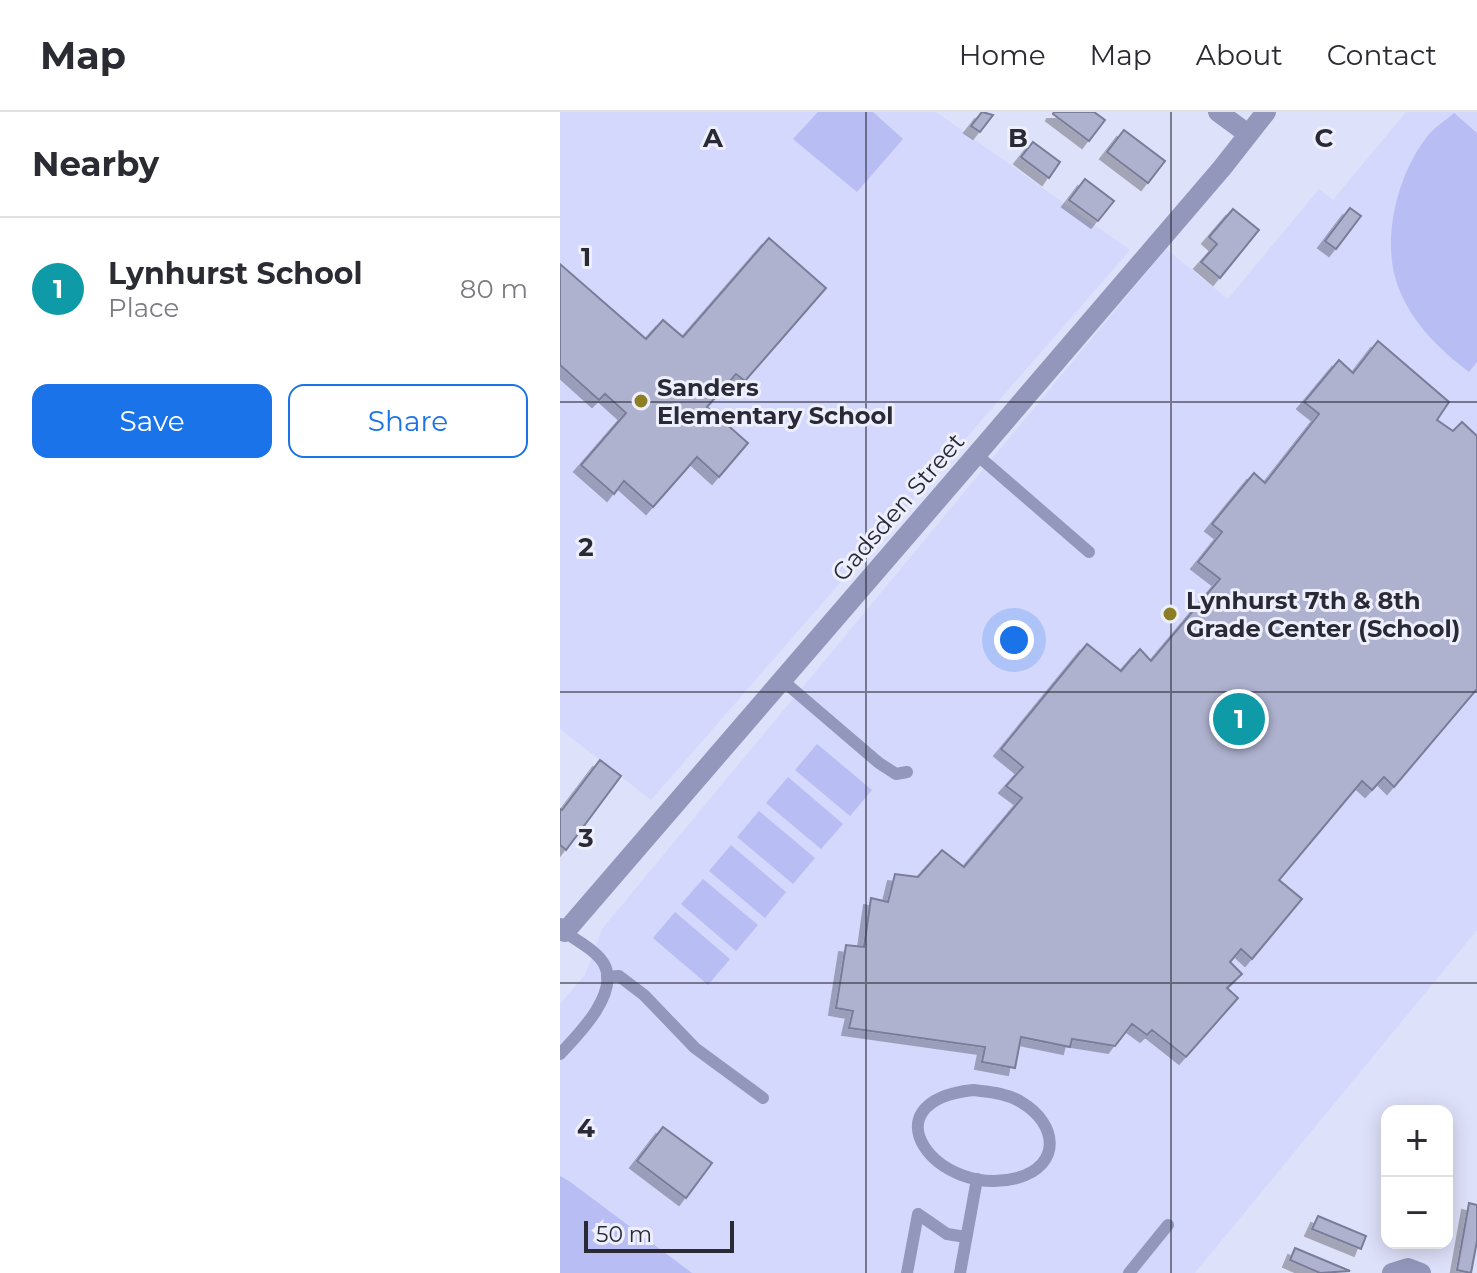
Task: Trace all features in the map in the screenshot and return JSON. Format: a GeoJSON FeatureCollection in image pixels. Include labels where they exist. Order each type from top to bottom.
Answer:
{"type":"FeatureCollection","features":[{"type":"Feature","properties":{"kind":"street"},"geometry":{"type":"LineString","coordinates":[[1218,112],[1248,134]]}},
{"type":"Feature","properties":{"kind":"street","name":"Gadsden Street"},"geometry":{"type":"LineString","coordinates":[[563,930],[977,455],[1266,112]]}},
{"type":"Feature","properties":{"kind":"lane"},"geometry":{"type":"LineString","coordinates":[[977,455],[1089,552]]}},
{"type":"Feature","properties":{"kind":"lane"},"geometry":{"type":"LineString","coordinates":[[782,680],[879,763],[896,774],[907,772]]}},
{"type":"Feature","properties":{"kind":"lane"},"geometry":{"type":"LineString","coordinates":[[560,1054],[599,1005],[607,977],[604,964],[563,930]]}},
{"type":"Feature","properties":{"kind":"lane"},"geometry":{"type":"LineString","coordinates":[[607,977],[619,976],[644,995],[695,1048],[763,1098]]}},
{"type":"Feature","properties":{"kind":"lane"},"geometry":{"type":"LineString","coordinates":[[973,1090],[1005,1095],[1017,1099],[1035,1112],[1049,1130],[1048,1153],[1031,1172],[1001,1180],[977,1179],[938,1163],[923,1148],[918,1128],[920,1117],[940,1096],[973,1090]]}},
{"type":"Feature","properties":{"kind":"lane"},"geometry":{"type":"LineString","coordinates":[[960,1273],[977,1179]]}},
{"type":"Feature","properties":{"kind":"lane"},"geometry":{"type":"LineString","coordinates":[[907,1273],[918,1214],[947,1234],[966,1237]]}},
{"type":"Feature","properties":{"kind":"lane"},"geometry":{"type":"LineString","coordinates":[[1129,1273],[1168,1225]]}},
{"type":"Feature","properties":{"kind":"shaded area"},"geometry":{"type":"Polygon","coordinates":[[[560,112],[936,112],[1130,250],[651,800],[560,729],[560,112]]]}},
{"type":"Feature","properties":{"kind":"shaded area"},"geometry":{"type":"Polygon","coordinates":[[[818,112],[873,112],[903,139],[857,192],[793,139],[818,112]]]}},
{"type":"Feature","properties":{"kind":"shaded area","name":"Lynhurst 7th & 8th Grade Center (School)"},"geometry":{"type":"Polygon","coordinates":[[[1406,112],[1477,112],[1477,930],[1195,1273],[560,1273],[560,1004],[585,975],[602,929],[1166,249],[1228,299],[1319,189],[1333,200],[1406,112]]]}},
{"type":"Feature","properties":{"kind":"shaded area"},"geometry":{"type":"Polygon","coordinates":[[[1454,113],[1477,133],[1477,362],[1469,372],[1438,345],[1412,314],[1399,289],[1391,251],[1394,210],[1407,171],[1429,134],[1454,113]]]}},
{"type":"Feature","properties":{"kind":"shaded area"},"geometry":{"type":"Polygon","coordinates":[[[817,744],[872,790],[850,816],[795,770],[817,744]]]}},
{"type":"Feature","properties":{"kind":"shaded area"},"geometry":{"type":"Polygon","coordinates":[[[788,777],[843,824],[821,849],[766,803],[788,777]]]}},
{"type":"Feature","properties":{"kind":"shaded area"},"geometry":{"type":"Polygon","coordinates":[[[759,811],[815,858],[793,884],[737,837],[759,811]]]}},
{"type":"Feature","properties":{"kind":"shaded area"},"geometry":{"type":"Polygon","coordinates":[[[731,845],[786,892],[765,918],[709,871],[731,845]]]}},
{"type":"Feature","properties":{"kind":"shaded area"},"geometry":{"type":"Polygon","coordinates":[[[703,879],[758,925],[736,951],[681,904],[703,879]]]}},
{"type":"Feature","properties":{"kind":"shaded area"},"geometry":{"type":"Polygon","coordinates":[[[675,912],[730,959],[708,985],[653,938],[675,912]]]}},
{"type":"Feature","properties":{"kind":"shaded area"},"geometry":{"type":"Polygon","coordinates":[[[560,1176],[569,1181],[692,1273],[560,1273],[560,1176]]]}},
{"type":"Feature","properties":{"kind":"building"},"geometry":{"type":"Polygon","coordinates":[[[982,112],[993,115],[980,132],[971,126],[982,112]]]}},
{"type":"Feature","properties":{"kind":"building"},"geometry":{"type":"Polygon","coordinates":[[[1054,112],[1094,112],[1105,120],[1089,141],[1054,112]]]}},
{"type":"Feature","properties":{"kind":"building"},"geometry":{"type":"Polygon","coordinates":[[[1124,130],[1165,161],[1148,183],[1107,152],[1124,130]]]}},
{"type":"Feature","properties":{"kind":"building"},"geometry":{"type":"Polygon","coordinates":[[[1033,142],[1060,162],[1049,178],[1021,157],[1033,142]]]}},
{"type":"Feature","properties":{"kind":"building"},"geometry":{"type":"Polygon","coordinates":[[[1085,179],[1114,201],[1098,221],[1069,200],[1085,179]]]}},
{"type":"Feature","properties":{"kind":"building"},"geometry":{"type":"Polygon","coordinates":[[[1350,208],[1361,216],[1336,249],[1325,241],[1350,208]]]}},
{"type":"Feature","properties":{"kind":"building"},"geometry":{"type":"Polygon","coordinates":[[[1233,209],[1259,230],[1220,278],[1201,262],[1217,244],[1209,237],[1233,209]]]}},
{"type":"Feature","properties":{"kind":"building"},"geometry":{"type":"Polygon","coordinates":[[[769,238],[826,288],[745,381],[736,374],[707,407],[748,443],[719,477],[697,457],[653,507],[624,481],[614,494],[581,465],[626,413],[605,394],[599,400],[560,365],[560,264],[646,339],[663,320],[683,337],[769,238]]]}},
{"type":"Feature","properties":{"kind":"building"},"geometry":{"type":"Polygon","coordinates":[[[1378,341],[1449,402],[1437,420],[1453,431],[1462,422],[1477,436],[1477,689],[1394,787],[1384,777],[1372,790],[1362,781],[1279,880],[1302,899],[1252,959],[1241,949],[1230,962],[1242,974],[1227,988],[1238,998],[1186,1057],[1152,1030],[1147,1035],[1132,1024],[1115,1046],[1072,1039],[1070,1047],[1021,1037],[1015,1068],[982,1062],[985,1047],[849,1028],[853,1011],[836,1008],[846,945],[864,947],[871,898],[888,902],[895,874],[918,877],[942,850],[964,867],[1022,798],[1006,786],[1023,767],[1001,749],[1087,644],[1121,671],[1140,649],[1151,661],[1220,579],[1198,562],[1222,532],[1212,524],[1254,473],[1265,483],[1319,414],[1304,402],[1339,360],[1353,373],[1378,341]]]}},
{"type":"Feature","properties":{"kind":"building"},"geometry":{"type":"Polygon","coordinates":[[[600,760],[621,776],[566,850],[560,845],[560,809],[600,760]]]}},
{"type":"Feature","properties":{"kind":"building"},"geometry":{"type":"Polygon","coordinates":[[[663,1127],[712,1163],[686,1198],[637,1161],[663,1127]]]}},
{"type":"Feature","properties":{"kind":"building"},"geometry":{"type":"Polygon","coordinates":[[[1469,1203],[1477,1205],[1477,1241],[1471,1273],[1457,1270],[1469,1203]]]}},
{"type":"Feature","properties":{"kind":"building"},"geometry":{"type":"Polygon","coordinates":[[[1318,1216],[1366,1236],[1361,1249],[1312,1229],[1318,1216]]]}},
{"type":"Feature","properties":{"kind":"building"},"geometry":{"type":"Polygon","coordinates":[[[1295,1248],[1350,1271],[1320,1273],[1290,1260],[1295,1248]]]}},
{"type":"Feature","properties":{"kind":"place","name":"Sanders Elementary School"},"geometry":{"type":"Point","coordinates":[641,401]}},
{"type":"Feature","properties":{"kind":"place","name":"Lynhurst 7th & 8th Grade Center (School)"},"geometry":{"type":"Point","coordinates":[1170,614]}},
{"type":"Feature","properties":{"kind":"place","name":"Lynhurst School"},"geometry":{"type":"Point","coordinates":[1239,719]}}]}
